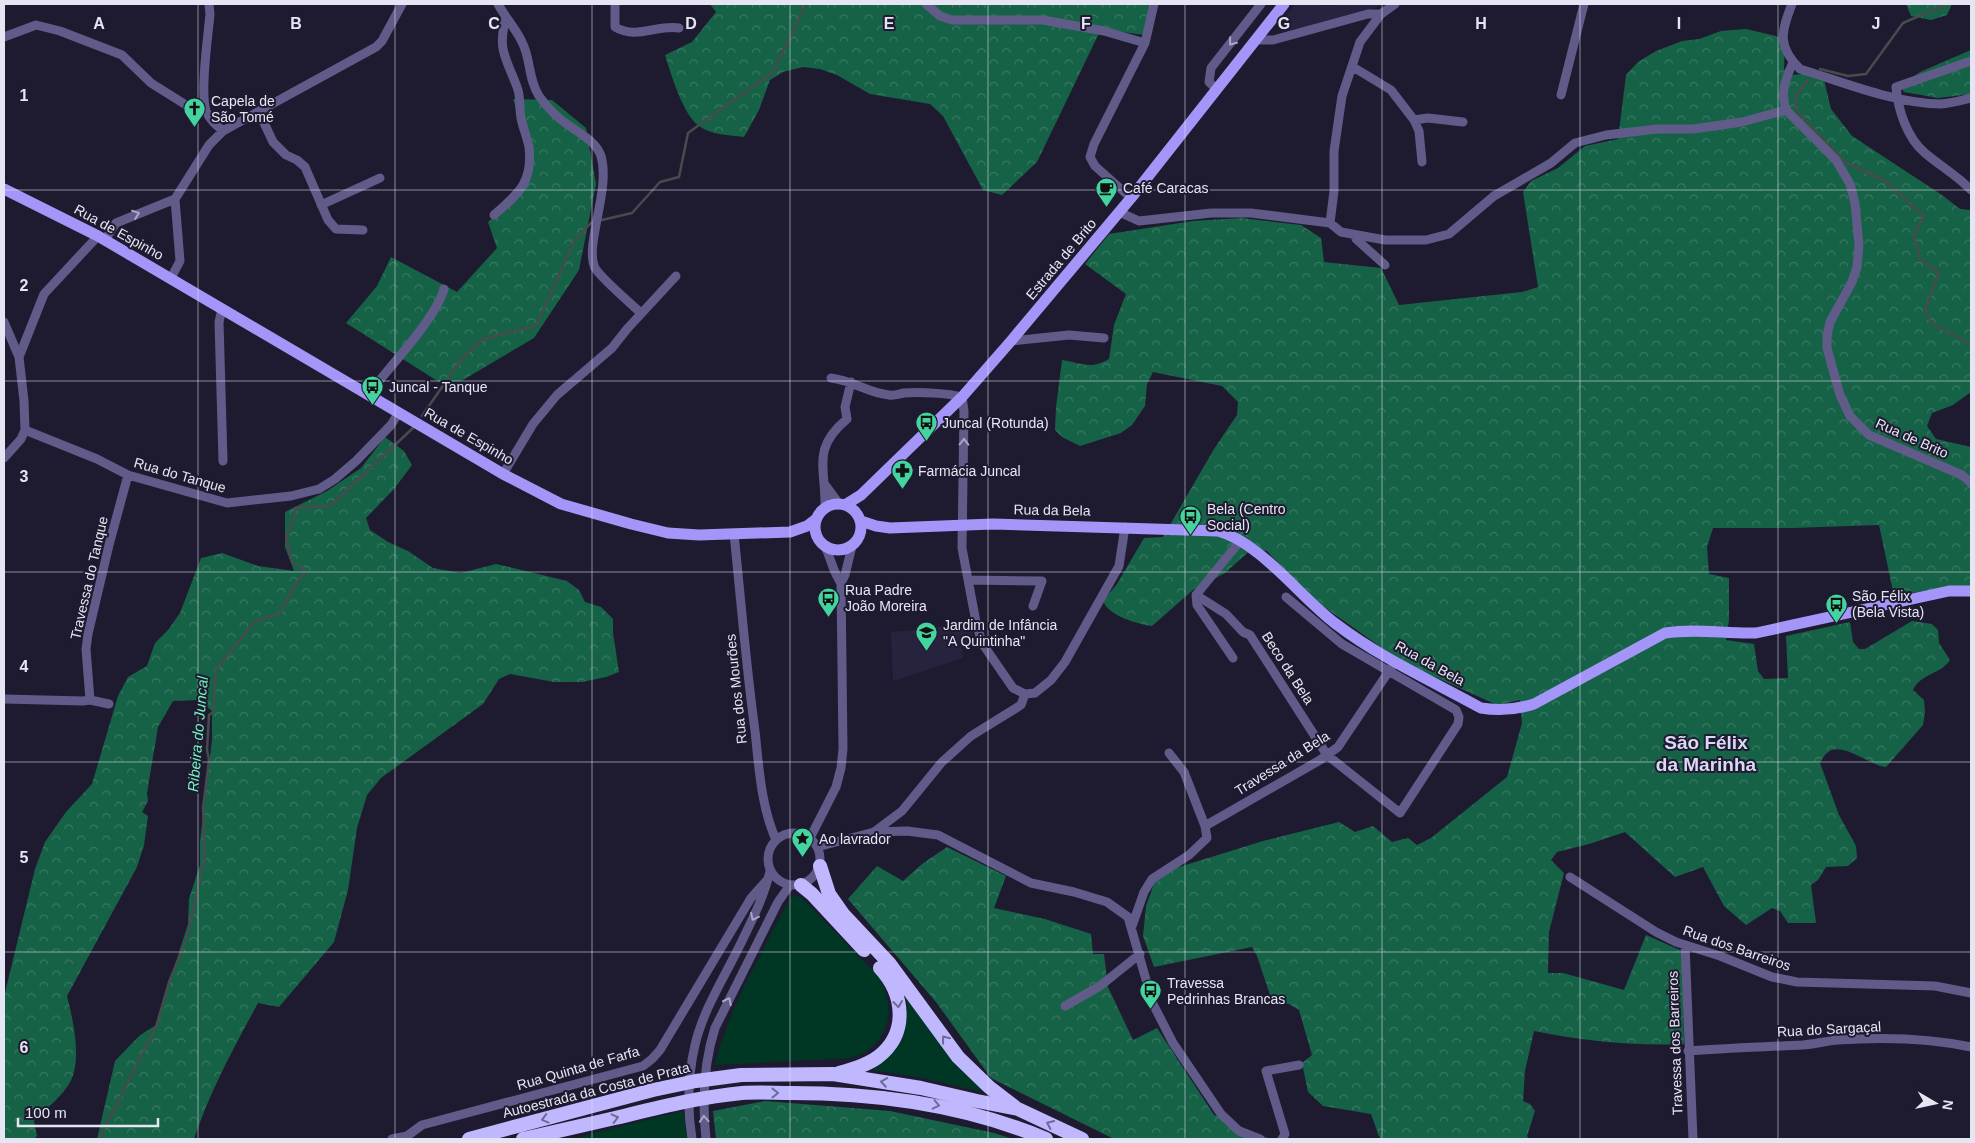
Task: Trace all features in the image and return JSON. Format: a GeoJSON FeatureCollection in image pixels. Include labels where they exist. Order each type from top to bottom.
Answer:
{"type":"FeatureCollection","features":[{"type":"Feature","properties":{"kind":"highway"},"geometry":{"type":"LineString","coordinates":[[820,866],[829,894],[843,914],[889,963],[958,1057],[989,1087],[1018,1109]]}},
{"type":"Feature","properties":{"kind":"highway"},"geometry":{"type":"LineString","coordinates":[[795,885],[812,894],[888,977],[898,997],[899,1015],[896,1032],[883,1052],[866,1064],[833,1074]]}},
{"type":"Feature","properties":{"kind":"highway","name":"Autoestrada da Costa de Prata"},"geometry":{"type":"LineString","coordinates":[[470,1139],[653,1090],[696,1081],[741,1075],[833,1074],[921,1088],[1018,1109],[1082,1139]]}},
{"type":"Feature","properties":{"kind":"highway"},"geometry":{"type":"LineString","coordinates":[[523,1139],[696,1100],[742,1093],[872,1095],[921,1102],[973,1114],[1022,1129],[1046,1139]]}},
{"type":"Feature","properties":{"kind":"highway"},"geometry":{"type":"LineString","coordinates":[[554,1139],[567,1130]]}},
{"type":"Feature","properties":{"kind":"main road","name":"Estrada de Brito"},"geometry":{"type":"LineString","coordinates":[[842,504],[861,494],[962,397],[1131,198],[1284,4]]}},
{"type":"Feature","properties":{"kind":"main road","name":"Rua de Espinho"},"geometry":{"type":"LineString","coordinates":[[4,189],[102,238],[503,474],[561,504],[668,533],[699,535],[790,532],[807,526],[816,519]]}},
{"type":"Feature","properties":{"kind":"main road"},"geometry":{"type":"LineString","coordinates":[[859,517],[842,504],[825,508],[816,519],[816,534],[822,544],[838,551],[854,544],[860,534],[859,517],[858,503],[861,494]]}},
{"type":"Feature","properties":{"kind":"main road","name":"Rua da Bela"},"geometry":{"type":"LineString","coordinates":[[859,517],[876,526],[890,528],[992,524],[1125,527],[1218,531],[1231,534],[1242,540],[1336,624],[1395,662],[1481,708],[1496,710],[1516,710],[1534,704],[1665,633],[1685,629],[1735,634],[1756,633],[1949,591],[1971,591]]}},
{"type":"Feature","properties":{"kind":"main road","name":"Rua da Bela"},"geometry":{"type":"LineString","coordinates":[[854,544],[890,528]]}},
{"type":"Feature","properties":{"kind":"main road","name":"Rua de Espinho"},"geometry":{"type":"LineString","coordinates":[[790,532],[822,544]]}},
{"type":"Feature","properties":{"kind":"street"},"geometry":{"type":"LineString","coordinates":[[209,4],[210,14],[204,96],[206,111],[213,122],[223,131]]}},
{"type":"Feature","properties":{"kind":"street"},"geometry":{"type":"LineString","coordinates":[[171,278],[180,261],[176,199],[209,145],[223,131],[376,47],[382,42],[402,4]]}},
{"type":"Feature","properties":{"kind":"street"},"geometry":{"type":"LineString","coordinates":[[498,4],[522,42],[529,58],[532,81],[539,96],[560,119],[592,142],[600,154],[604,173],[592,260],[596,270],[640,314]]}},
{"type":"Feature","properties":{"kind":"street"},"geometry":{"type":"LineString","coordinates":[[615,4],[615,27],[620,30],[626,32],[649,32],[668,26],[679,28]]}},
{"type":"Feature","properties":{"kind":"street"},"geometry":{"type":"LineString","coordinates":[[926,4],[940,16],[952,20],[1042,20],[1104,32],[1145,43]]}},
{"type":"Feature","properties":{"kind":"street"},"geometry":{"type":"LineString","coordinates":[[1131,198],[1095,166],[1090,156],[1094,144],[1145,43],[1154,4]]}},
{"type":"Feature","properties":{"kind":"street"},"geometry":{"type":"LineString","coordinates":[[1217,89],[1209,82],[1211,68],[1261,4]]}},
{"type":"Feature","properties":{"kind":"street"},"geometry":{"type":"LineString","coordinates":[[1330,223],[1334,191],[1334,151],[1342,96],[1360,42],[1381,14],[1395,4]]}},
{"type":"Feature","properties":{"kind":"street"},"geometry":{"type":"LineString","coordinates":[[1561,95],[1584,4]]}},
{"type":"Feature","properties":{"kind":"street"},"geometry":{"type":"LineString","coordinates":[[1792,4],[1784,25],[1783,44],[1789,58],[1800,69],[1897,98],[1943,104],[1971,98]]}},
{"type":"Feature","properties":{"kind":"street"},"geometry":{"type":"LineString","coordinates":[[1256,40],[1273,40],[1368,14],[1381,14]]}},
{"type":"Feature","properties":{"kind":"street"},"geometry":{"type":"LineString","coordinates":[[494,215],[519,193],[526,181],[529,166],[529,147],[521,118],[519,90],[502,51],[501,35],[506,17]]}},
{"type":"Feature","properties":{"kind":"street"},"geometry":{"type":"LineString","coordinates":[[4,37],[36,25],[60,31],[122,56],[151,83],[194,110],[206,111]]}},
{"type":"Feature","properties":{"kind":"street"},"geometry":{"type":"LineString","coordinates":[[1971,61],[1896,87],[1899,112],[1913,137],[1924,152],[1961,179],[1971,190]]}},
{"type":"Feature","properties":{"kind":"street"},"geometry":{"type":"LineString","coordinates":[[1119,212],[1140,221],[1211,214],[1251,213],[1330,223],[1341,232],[1385,240],[1426,240],[1449,234],[1494,196],[1551,163],[1575,143],[1606,135],[1657,129],[1693,129],[1742,122],[1786,110],[1782,98],[1784,84],[1793,62]]}},
{"type":"Feature","properties":{"kind":"street"},"geometry":{"type":"LineString","coordinates":[[1353,67],[1391,90],[1414,120],[1419,131],[1422,162]]}},
{"type":"Feature","properties":{"kind":"street","name":"Rua de Brito"},"geometry":{"type":"LineString","coordinates":[[1786,110],[1836,160],[1850,184],[1855,203],[1859,245],[1857,266],[1852,282],[1830,322],[1827,336],[1827,348],[1840,395],[1850,416],[1869,435],[1962,475],[1971,483]]}},
{"type":"Feature","properties":{"kind":"street"},"geometry":{"type":"LineString","coordinates":[[259,112],[273,142],[286,155],[297,160],[304,167],[328,220],[336,229],[363,230]]}},
{"type":"Feature","properties":{"kind":"street"},"geometry":{"type":"LineString","coordinates":[[1414,120],[1428,118],[1463,122]]}},
{"type":"Feature","properties":{"kind":"street"},"geometry":{"type":"LineString","coordinates":[[321,205],[380,178]]}},
{"type":"Feature","properties":{"kind":"street"},"geometry":{"type":"LineString","coordinates":[[19,357],[44,294],[116,223],[176,199]]}},
{"type":"Feature","properties":{"kind":"street"},"geometry":{"type":"LineString","coordinates":[[1355,235],[1356,239],[1385,265]]}},
{"type":"Feature","properties":{"kind":"street"},"geometry":{"type":"LineString","coordinates":[[503,474],[533,424],[557,395],[612,348],[640,314],[676,276]]}},
{"type":"Feature","properties":{"kind":"street"},"geometry":{"type":"LineString","coordinates":[[368,394],[441,300],[444,289]]}},
{"type":"Feature","properties":{"kind":"street"},"geometry":{"type":"LineString","coordinates":[[222,309],[219,322],[223,460]]}},
{"type":"Feature","properties":{"kind":"street"},"geometry":{"type":"LineString","coordinates":[[4,322],[19,357],[25,430],[21,439],[4,458]]}},
{"type":"Feature","properties":{"kind":"street"},"geometry":{"type":"LineString","coordinates":[[1011,341],[1069,335],[1104,338]]}},
{"type":"Feature","properties":{"kind":"street"},"geometry":{"type":"LineString","coordinates":[[831,378],[851,382],[874,393],[891,396],[906,393],[952,394],[962,397],[964,411],[962,548],[976,622],[982,643],[1013,688],[1025,694],[1035,693],[1051,680],[1065,662],[1119,566],[1125,527]]}},
{"type":"Feature","properties":{"kind":"street"},"geometry":{"type":"LineString","coordinates":[[825,508],[822,455],[828,440],[837,427],[847,419],[845,407],[851,382]]}},
{"type":"Feature","properties":{"kind":"street","name":"Rua do Tanque"},"geometry":{"type":"LineString","coordinates":[[25,430],[97,459],[128,475],[227,503],[291,496],[319,489],[335,479],[356,461],[390,425],[398,412]]}},
{"type":"Feature","properties":{"kind":"street","name":"Travessa do Tanque"},"geometry":{"type":"LineString","coordinates":[[90,700],[86,649],[88,634],[128,475]]}},
{"type":"Feature","properties":{"kind":"street"},"geometry":{"type":"LineString","coordinates":[[824,484],[828,492],[842,504]]}},
{"type":"Feature","properties":{"kind":"street","name":"Rua dos Mourões"},"geometry":{"type":"LineString","coordinates":[[734,534],[759,769],[765,810],[776,840]]}},
{"type":"Feature","properties":{"kind":"street"},"geometry":{"type":"LineString","coordinates":[[1233,658],[1197,605],[1196,595],[1242,540]]}},
{"type":"Feature","properties":{"kind":"street"},"geometry":{"type":"LineString","coordinates":[[810,838],[836,787],[843,749],[840,583],[835,575],[831,559],[822,544]]}},
{"type":"Feature","properties":{"kind":"street"},"geometry":{"type":"LineString","coordinates":[[840,583],[845,575],[854,544]]}},
{"type":"Feature","properties":{"kind":"street"},"geometry":{"type":"LineString","coordinates":[[968,580],[1042,581],[1033,606]]}},
{"type":"Feature","properties":{"kind":"street","name":"Beco da Bela"},"geometry":{"type":"LineString","coordinates":[[1196,595],[1226,614],[1243,632],[1250,635],[1327,755],[1400,813]]}},
{"type":"Feature","properties":{"kind":"street","name":"Rua da Bela"},"geometry":{"type":"LineString","coordinates":[[1286,597],[1342,644],[1456,710],[1459,717],[1458,724],[1400,813]]}},
{"type":"Feature","properties":{"kind":"street","name":"Travessa da Bela"},"geometry":{"type":"LineString","coordinates":[[1205,826],[1338,747],[1395,662]]}},
{"type":"Feature","properties":{"kind":"street"},"geometry":{"type":"LineString","coordinates":[[874,832],[902,811],[942,762],[971,736],[1021,705],[1025,694]]}},
{"type":"Feature","properties":{"kind":"street"},"geometry":{"type":"LineString","coordinates":[[4,699],[90,700],[109,704]]}},
{"type":"Feature","properties":{"kind":"street"},"geometry":{"type":"LineString","coordinates":[[1132,926],[1144,892],[1152,879],[1189,855],[1207,838],[1205,826],[1184,772],[1169,753]]}},
{"type":"Feature","properties":{"kind":"street"},"geometry":{"type":"LineString","coordinates":[[902,811],[902,822],[907,832]]}},
{"type":"Feature","properties":{"kind":"street"},"geometry":{"type":"LineString","coordinates":[[817,846],[874,832],[907,832],[938,835],[1031,883],[1074,892],[1107,902],[1128,917],[1153,1004],[1173,1043],[1221,1114],[1239,1131],[1260,1139]]}},
{"type":"Feature","properties":{"kind":"street"},"geometry":{"type":"LineString","coordinates":[[692,1139],[689,1120],[690,1082],[695,1044],[710,1006],[760,904],[769,875],[768,856],[770,847],[784,835],[793,833],[802,834],[810,838],[817,846],[820,853],[820,866],[811,880],[795,885],[778,881],[769,875]]}},
{"type":"Feature","properties":{"kind":"street","name":"Rua Quinta de Farfa"},"geometry":{"type":"LineString","coordinates":[[392,1139],[407,1136],[422,1125],[643,1066],[660,1050],[746,905],[769,875]]}},
{"type":"Feature","properties":{"kind":"street","name":"Rua dos Barreiros"},"geometry":{"type":"LineString","coordinates":[[1570,877],[1656,932],[1685,945],[1772,977],[1797,982],[1935,986],[1971,993]]}},
{"type":"Feature","properties":{"kind":"street"},"geometry":{"type":"LineString","coordinates":[[706,1139],[703,1082],[710,1046],[723,1010],[773,912],[795,885]]}},
{"type":"Feature","properties":{"kind":"street","name":"Travessa dos Barreiros"},"geometry":{"type":"LineString","coordinates":[[1685,945],[1693,1139]]}},
{"type":"Feature","properties":{"kind":"street"},"geometry":{"type":"LineString","coordinates":[[1064,1006],[1100,986],[1140,954]]}},
{"type":"Feature","properties":{"kind":"street","name":"Rua do Sargaçal"},"geometry":{"type":"LineString","coordinates":[[1688,1051],[1805,1045],[1838,1040],[1883,1039],[1940,1041],[1971,1047]]}},
{"type":"Feature","properties":{"kind":"street"},"geometry":{"type":"LineString","coordinates":[[1282,1139],[1285,1134],[1266,1071],[1299,1065]]}},
{"type":"Feature","properties":{"kind":"shaded area"},"geometry":{"type":"Polygon","coordinates":[[[1295,4],[1325,4],[1326,6],[1382,4],[1369,12],[1289,31],[1282,21],[1295,4]]]}},
{"type":"Feature","properties":{"kind":"shaded area","name":"Jardim de Infância \"A Quintinha\""},"geometry":{"type":"Polygon","coordinates":[[[969,622],[975,642],[961,646],[963,658],[893,681],[891,632],[969,622]]]}},
{"type":"Feature","properties":{"kind":"green space"},"geometry":{"type":"Polygon","coordinates":[[[710,4],[1150,4],[1144,35],[1101,29],[1037,162],[1002,195],[983,190],[943,116],[930,104],[870,94],[837,75],[820,69],[803,67],[783,72],[770,80],[759,110],[744,137],[715,133],[699,126],[693,121],[683,104],[665,55],[692,42],[716,12],[710,4]]]}},
{"type":"Feature","properties":{"kind":"green space"},"geometry":{"type":"Polygon","coordinates":[[[1906,4],[1952,4],[1947,15],[1931,20],[1911,16],[1906,4]]]}},
{"type":"Feature","properties":{"kind":"green space"},"geometry":{"type":"Polygon","coordinates":[[[1746,29],[1776,36],[1785,41],[1784,69],[1791,75],[1814,73],[1824,80],[1831,109],[1852,136],[1942,195],[1960,209],[1971,210],[1971,392],[1953,405],[1932,413],[1927,426],[1936,439],[1971,447],[1971,587],[1936,589],[1894,596],[1879,525],[1713,528],[1707,547],[1709,574],[1729,578],[1729,620],[1726,640],[1754,644],[1758,671],[1764,679],[1788,678],[1786,636],[1850,622],[1853,642],[1859,649],[1865,649],[1912,621],[1932,624],[1938,630],[1939,643],[1950,660],[1946,665],[1920,681],[1913,690],[1924,700],[1923,725],[1886,767],[1879,766],[1848,751],[1840,750],[1833,750],[1827,753],[1820,763],[1839,815],[1856,846],[1857,858],[1848,866],[1826,867],[1818,880],[1811,885],[1816,923],[1788,923],[1780,911],[1772,908],[1746,925],[1724,906],[1703,867],[1675,877],[1625,832],[1557,852],[1551,860],[1564,873],[1549,932],[1548,973],[1563,973],[1624,990],[1646,935],[1682,951],[1684,1044],[1609,1042],[1571,1038],[1534,1031],[1525,1071],[1523,1101],[1530,1104],[1535,1111],[1527,1136],[1529,1139],[1380,1139],[1371,1114],[1323,1106],[1308,1092],[1302,1063],[1312,1055],[1299,1010],[1289,1004],[1272,1001],[1257,956],[1252,947],[1154,967],[1143,936],[1146,906],[1156,878],[1176,868],[1263,841],[1339,822],[1355,832],[1373,826],[1392,842],[1408,838],[1417,845],[1431,838],[1507,777],[1522,723],[1520,700],[1497,705],[1402,662],[1310,597],[1267,551],[1253,548],[1225,573],[1193,590],[1152,626],[1117,615],[1106,606],[1103,601],[1117,584],[1144,538],[1163,537],[1214,449],[1237,415],[1238,402],[1222,386],[1153,372],[1147,384],[1145,406],[1132,425],[1121,433],[1080,446],[1062,437],[1055,430],[1062,360],[1091,365],[1109,359],[1114,325],[1126,294],[1085,264],[1109,234],[1193,221],[1241,218],[1301,225],[1321,238],[1324,262],[1381,268],[1399,305],[1522,292],[1538,287],[1523,192],[1531,181],[1558,168],[1585,146],[1618,139],[1626,75],[1638,62],[1656,51],[1682,41],[1699,39],[1721,31],[1746,29]]]}},
{"type":"Feature","properties":{"kind":"green space"},"geometry":{"type":"Polygon","coordinates":[[[1971,50],[1971,94],[1938,98],[1904,92],[1900,86],[1920,72],[1971,50]]]}},
{"type":"Feature","properties":{"kind":"green space"},"geometry":{"type":"Polygon","coordinates":[[[513,99],[552,100],[586,128],[596,184],[579,270],[534,338],[461,381],[439,382],[346,323],[377,286],[391,257],[457,292],[497,248],[488,222],[517,197],[525,183],[527,171],[526,146],[513,99]]]}},
{"type":"Feature","properties":{"kind":"green space"},"geometry":{"type":"Polygon","coordinates":[[[385,437],[404,451],[412,465],[394,489],[366,518],[370,530],[388,542],[408,551],[433,568],[461,573],[496,564],[567,581],[579,590],[585,602],[601,607],[613,619],[613,633],[619,672],[582,682],[554,682],[510,674],[499,679],[483,704],[381,778],[367,795],[357,828],[348,890],[334,942],[279,1007],[258,1003],[215,1086],[194,1139],[97,1139],[115,1061],[139,1036],[156,1025],[188,924],[189,899],[200,865],[200,841],[212,740],[212,711],[199,700],[173,701],[158,727],[147,793],[148,801],[142,812],[148,816],[144,845],[137,867],[67,996],[76,1042],[75,1067],[72,1078],[60,1096],[34,1121],[37,1136],[34,1139],[4,1139],[4,997],[35,869],[45,842],[66,812],[92,784],[118,696],[128,677],[147,666],[155,643],[168,630],[180,613],[201,558],[222,553],[258,566],[294,571],[285,547],[285,512],[327,491],[361,468],[385,437]]]}},
{"type":"Feature","properties":{"kind":"green space"},"geometry":{"type":"Polygon","coordinates":[[[947,847],[1006,876],[994,908],[1045,919],[1091,934],[1093,954],[1104,954],[1108,987],[1133,1040],[1157,1028],[1214,1115],[1270,1139],[1114,1139],[991,1078],[936,1002],[848,899],[877,866],[903,881],[922,864],[947,847]]]}},
{"type":"Feature","properties":{"kind":"green space"},"geometry":{"type":"Polygon","coordinates":[[[792,896],[801,897],[877,975],[886,993],[888,1017],[886,1027],[881,1037],[873,1046],[851,1058],[715,1065],[723,1037],[739,997],[792,896]]]}},
{"type":"Feature","properties":{"kind":"green space"},"geometry":{"type":"Polygon","coordinates":[[[898,980],[983,1087],[981,1092],[923,1078],[867,1069],[887,1056],[897,1045],[904,1030],[907,1004],[898,980]]]}},
{"type":"Feature","properties":{"kind":"green space"},"geometry":{"type":"Polygon","coordinates":[[[765,1101],[890,1111],[994,1133],[1013,1139],[716,1139],[713,1111],[765,1101]]]}},
{"type":"Feature","properties":{"kind":"green space"},"geometry":{"type":"Polygon","coordinates":[[[683,1111],[688,1139],[575,1139],[593,1133],[683,1111]]]}},
{"type":"Feature","properties":{"kind":"waterway","name":"Ribeira do Juncal"},"geometry":{"type":"LineString","coordinates":[[602,220],[632,213],[660,182],[679,177],[688,133],[773,72],[805,6],[802,4]]}},
{"type":"Feature","properties":{"kind":"waterway"},"geometry":{"type":"LineString","coordinates":[[1820,69],[1848,76],[1866,74],[1903,23],[1947,4]]}},
{"type":"Feature","properties":{"kind":"waterway"},"geometry":{"type":"LineString","coordinates":[[1808,80],[1796,95],[1796,109],[1845,162],[1885,181],[1924,216],[1914,235],[1920,259],[1939,273],[1925,309],[1931,323],[1971,344]]}},
{"type":"Feature","properties":{"kind":"waterway","name":"Ribeira do Juncal"},"geometry":{"type":"LineString","coordinates":[[422,416],[462,358],[483,339],[536,326],[575,240],[592,222]]}},
{"type":"Feature","properties":{"kind":"waterway","name":"Ribeira do Juncal"},"geometry":{"type":"LineString","coordinates":[[99,1139],[156,1027],[169,982],[187,938],[205,856],[203,808],[209,760],[207,750],[209,715],[213,712],[216,670],[254,622],[280,613],[294,586],[305,572],[304,569],[292,562],[288,544],[287,534],[294,518],[295,508],[330,506],[413,428]]}},
{"type":"Feature","properties":{"kind":"place","name":"Capela de São Tomé"},"geometry":{"type":"Point","coordinates":[195,128]}},
{"type":"Feature","properties":{"kind":"place","name":"Café Caracas"},"geometry":{"type":"Point","coordinates":[1107,207]}},
{"type":"Feature","properties":{"kind":"place","name":"Juncal - Tanque"},"geometry":{"type":"Point","coordinates":[373,406]}},
{"type":"Feature","properties":{"kind":"place","name":"Juncal (Rotunda)"},"geometry":{"type":"Point","coordinates":[926,442]}},
{"type":"Feature","properties":{"kind":"place","name":"Farmácia Juncal"},"geometry":{"type":"Point","coordinates":[902,490]}},
{"type":"Feature","properties":{"kind":"place","name":"Bela (Centro Social)"},"geometry":{"type":"Point","coordinates":[1191,536]}},
{"type":"Feature","properties":{"kind":"place","name":"Rua Padre João Moreira"},"geometry":{"type":"Point","coordinates":[829,617]}},
{"type":"Feature","properties":{"kind":"place","name":"São Félix (Bela Vista)"},"geometry":{"type":"Point","coordinates":[1836,623]}},
{"type":"Feature","properties":{"kind":"place","name":"Jardim de Infância \"A Quintinha\""},"geometry":{"type":"Point","coordinates":[927,652]}},
{"type":"Feature","properties":{"kind":"place","name":"Ao lavrador"},"geometry":{"type":"Point","coordinates":[803,858]}},
{"type":"Feature","properties":{"kind":"place","name":"Travessa Pedrinhas Brancas"},"geometry":{"type":"Point","coordinates":[1151,1010]}},
{"type":"Feature","properties":{"kind":"district","name":"São Félix da Marinha"},"geometry":{"type":"Point","coordinates":[1706,753]}}]}
